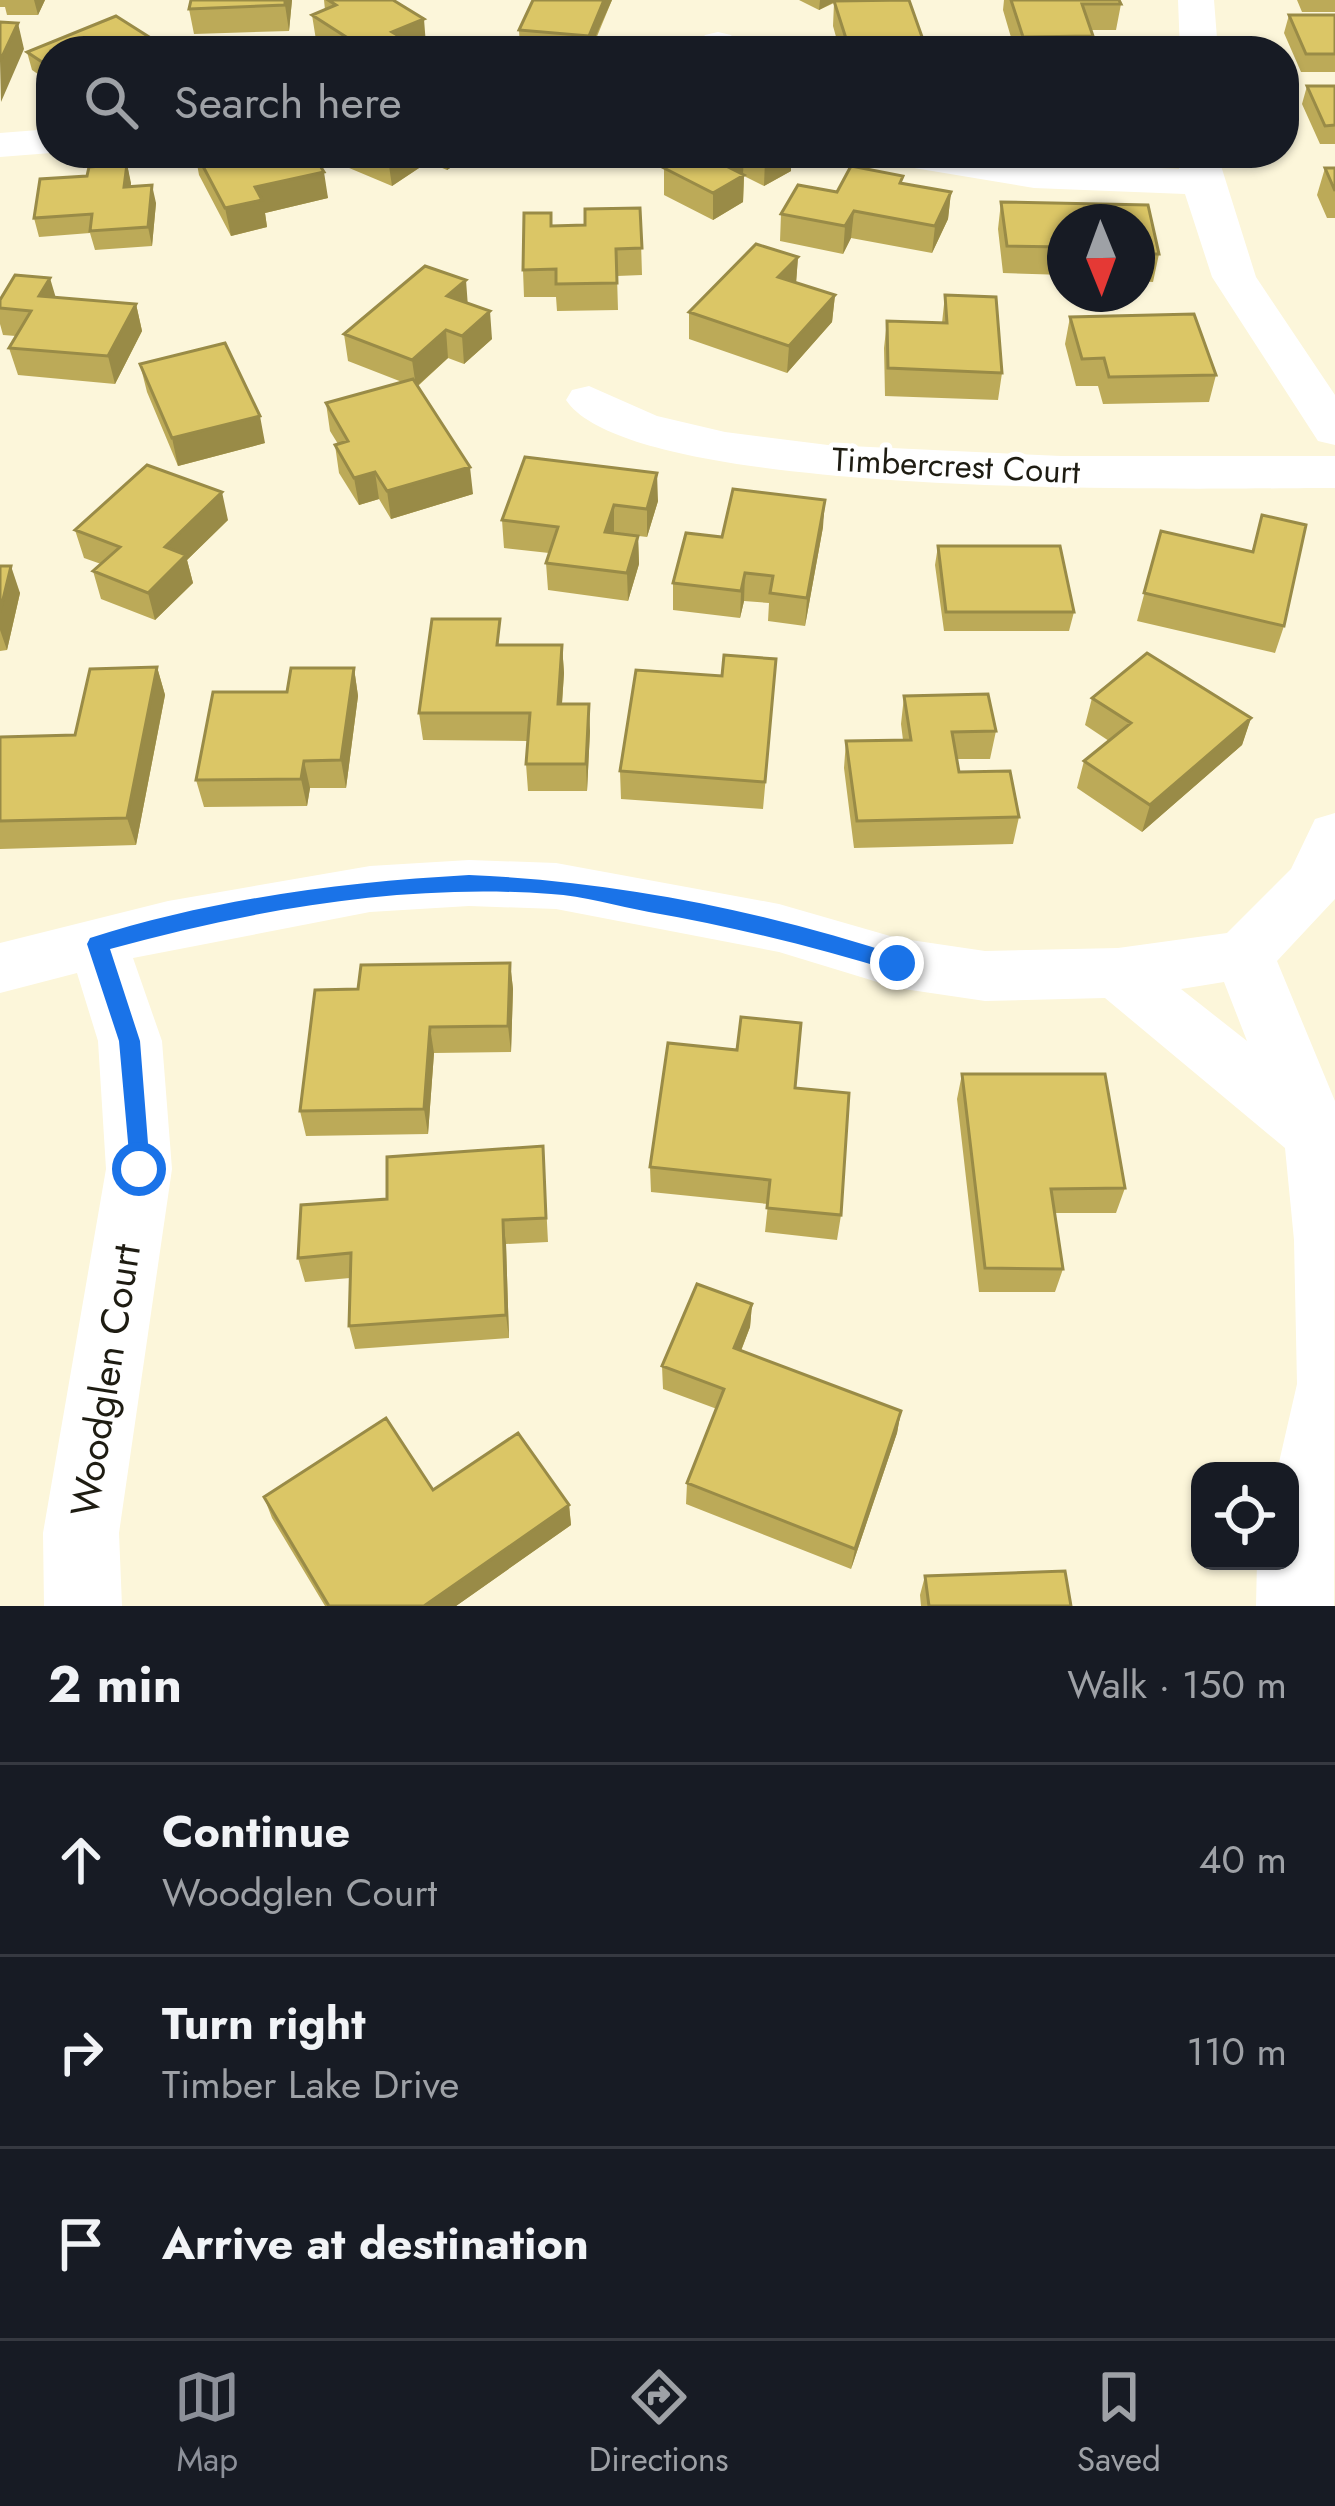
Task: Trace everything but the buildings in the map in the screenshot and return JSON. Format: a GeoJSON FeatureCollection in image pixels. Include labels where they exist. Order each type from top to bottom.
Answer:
{"type":"FeatureCollection","features":[{"type":"Feature","properties":{"kind":"street"},"geometry":{"type":"LineString","coordinates":[[1196,0],[1198,36]]}},
{"type":"Feature","properties":{"kind":"street"},"geometry":{"type":"LineString","coordinates":[[0,145],[36,142]]}},
{"type":"Feature","properties":{"kind":"street"},"geometry":{"type":"LineString","coordinates":[[986,168],[1034,176],[1200,168],[1234,277],[1335,430]]}},
{"type":"Feature","properties":{"kind":"street","name":"Timbercrest Court"},"geometry":{"type":"LineString","coordinates":[[589,400],[606,416],[644,431],[806,458],[1084,472],[1335,472]]}},
{"type":"Feature","properties":{"kind":"street"},"geometry":{"type":"LineString","coordinates":[[0,968],[168,925],[370,889],[491,884],[556,886],[757,923],[897,963],[985,976],[1118,973],[1244,955],[1313,883],[1335,835]]}},
{"type":"Feature","properties":{"kind":"street","name":"Woodglen Court"},"geometry":{"type":"LineString","coordinates":[[83,1606],[81,1533],[139,1169],[130,1041],[98,944]]}},
{"type":"Feature","properties":{"kind":"street"},"geometry":{"type":"LineString","coordinates":[[1244,955],[1317,1136],[1328,1240],[1333,1384],[1292,1577],[1295,1606]]}},
{"type":"Feature","properties":{"kind":"street"},"geometry":{"type":"LineString","coordinates":[[1118,973],[1317,1136]]}},
{"type":"Feature","properties":{"kind":"route"},"geometry":{"type":"LineString","coordinates":[[139,1169],[130,1041],[98,944],[168,925],[370,889],[469,883],[556,886],[779,928],[897,963]]}}]}
